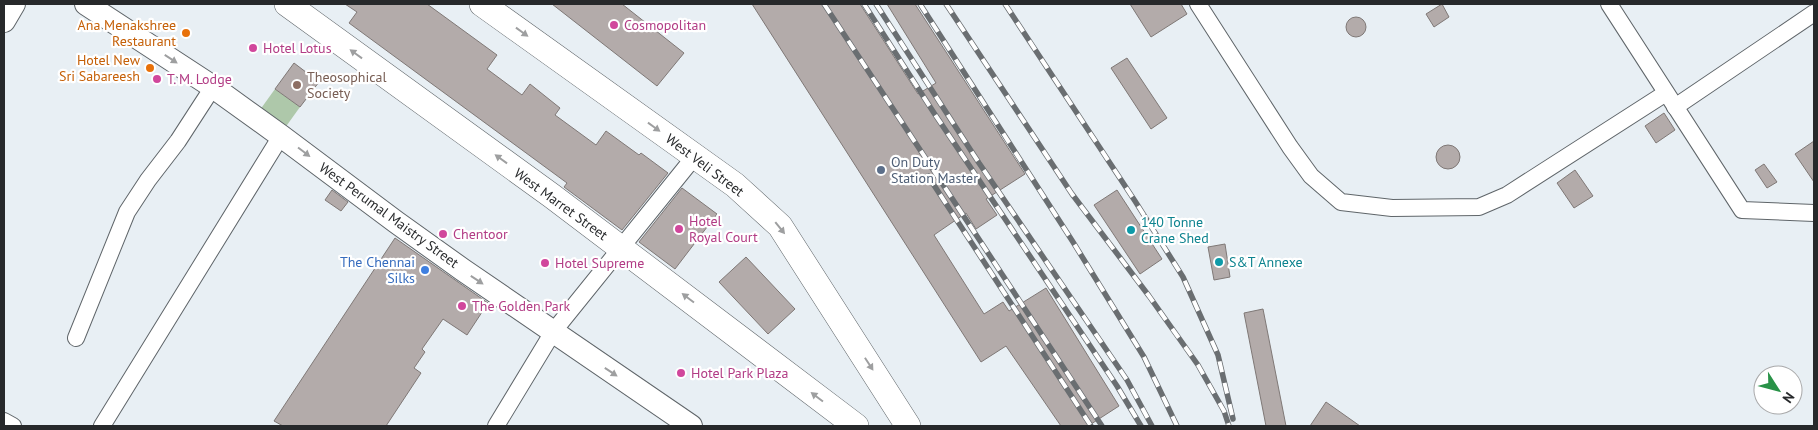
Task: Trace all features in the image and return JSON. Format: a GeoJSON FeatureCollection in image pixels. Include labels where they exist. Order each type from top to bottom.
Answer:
{"type":"FeatureCollection","features":[{"type":"Feature","properties":{"kind":"main road","name":"West Marret Street"},"geometry":{"type":"LineString","coordinates":[[287,4],[622,248],[856,426]]}},
{"type":"Feature","properties":{"kind":"main road","name":"West Veli Street"},"geometry":{"type":"LineString","coordinates":[[482,4],[735,185],[780,226],[908,426]]}},
{"type":"Feature","properties":{"kind":"street"},"geometry":{"type":"LineString","coordinates":[[4,21],[14,4]]}},
{"type":"Feature","properties":{"kind":"street","name":"West Perumal Maistry Street"},"geometry":{"type":"LineString","coordinates":[[86,4],[213,87],[396,222],[691,426]]}},
{"type":"Feature","properties":{"kind":"street"},"geometry":{"type":"LineString","coordinates":[[1198,4],[1310,176],[1341,202],[1392,208],[1479,207],[1507,195],[1666,93]]}},
{"type":"Feature","properties":{"kind":"street"},"geometry":{"type":"LineString","coordinates":[[1609,4],[1742,210],[1814,213]]}},
{"type":"Feature","properties":{"kind":"street"},"geometry":{"type":"LineString","coordinates":[[1675,107],[1814,13]]}},
{"type":"Feature","properties":{"kind":"street"},"geometry":{"type":"LineString","coordinates":[[76,338],[127,212],[148,180],[178,141],[213,87]]}},
{"type":"Feature","properties":{"kind":"street"},"geometry":{"type":"LineString","coordinates":[[102,426],[281,136]]}},
{"type":"Feature","properties":{"kind":"street"},"geometry":{"type":"LineString","coordinates":[[496,426],[553,332],[695,156]]}},
{"type":"Feature","properties":{"kind":"street"},"geometry":{"type":"LineString","coordinates":[[4,421],[13,426]]}},
{"type":"Feature","properties":{"kind":"green space"},"geometry":{"type":"Polygon","coordinates":[[[275,89],[300,107],[282,132],[257,114],[275,89]]]}},
{"type":"Feature","properties":{"kind":"building"},"geometry":{"type":"Polygon","coordinates":[[[345,4],[427,4],[497,55],[487,69],[522,95],[530,84],[560,108],[555,115],[596,145],[606,131],[668,173],[622,230],[564,187],[567,183],[349,23],[357,12],[345,4]]]}},
{"type":"Feature","properties":{"kind":"building"},"geometry":{"type":"Polygon","coordinates":[[[552,4],[622,4],[684,53],[657,86],[552,4]]]}},
{"type":"Feature","properties":{"kind":"building"},"geometry":{"type":"Polygon","coordinates":[[[752,4],[860,4],[918,94],[936,83],[887,4],[915,4],[1025,174],[986,199],[997,215],[976,229],[966,213],[934,235],[984,314],[1003,302],[1009,311],[1046,288],[1119,406],[1088,426],[1061,426],[1006,346],[981,362],[752,4]]]}},
{"type":"Feature","properties":{"kind":"building"},"geometry":{"type":"Polygon","coordinates":[[[1130,4],[1181,4],[1187,14],[1151,37],[1130,4]]]}},
{"type":"Feature","properties":{"kind":"building"},"geometry":{"type":"Polygon","coordinates":[[[1442,4],[1449,17],[1434,27],[1426,14],[1442,4]]]}},
{"type":"Feature","properties":{"kind":"building"},"geometry":{"type":"Polygon","coordinates":[[[1352,17],[1360,17],[1366,23],[1366,31],[1360,37],[1352,37],[1346,31],[1346,23],[1352,17]]]}},
{"type":"Feature","properties":{"kind":"building"},"geometry":{"type":"Polygon","coordinates":[[[1127,58],[1167,118],[1151,129],[1111,68],[1127,58]]]}},
{"type":"Feature","properties":{"kind":"building","name":"Theosophical Society"},"geometry":{"type":"Polygon","coordinates":[[[294,63],[319,82],[300,107],[275,89],[294,63]]]}},
{"type":"Feature","properties":{"kind":"building"},"geometry":{"type":"Polygon","coordinates":[[[1664,113],[1675,130],[1656,143],[1645,126],[1664,113]]]}},
{"type":"Feature","properties":{"kind":"building"},"geometry":{"type":"Polygon","coordinates":[[[1814,141],[1814,182],[1795,154],[1814,141]]]}},
{"type":"Feature","properties":{"kind":"building"},"geometry":{"type":"Polygon","coordinates":[[[1448,145],[1457,148],[1460,157],[1457,166],[1448,169],[1439,166],[1436,157],[1439,148],[1448,145]]]}},
{"type":"Feature","properties":{"kind":"building"},"geometry":{"type":"Polygon","coordinates":[[[1764,164],[1777,182],[1767,188],[1755,170],[1764,164]]]}},
{"type":"Feature","properties":{"kind":"building"},"geometry":{"type":"Polygon","coordinates":[[[1575,170],[1593,196],[1574,208],[1557,183],[1575,170]]]}},
{"type":"Feature","properties":{"kind":"building","name":"Hotel Royal Court"},"geometry":{"type":"Polygon","coordinates":[[[682,188],[717,214],[675,269],[639,242],[682,188]]]}},
{"type":"Feature","properties":{"kind":"building"},"geometry":{"type":"Polygon","coordinates":[[[332,190],[348,202],[341,211],[325,200],[332,190]]]}},
{"type":"Feature","properties":{"kind":"building","name":"140 Tonne Crane Shed"},"geometry":{"type":"Polygon","coordinates":[[[1117,190],[1162,259],[1140,274],[1094,205],[1117,190]]]}},
{"type":"Feature","properties":{"kind":"building"},"geometry":{"type":"Polygon","coordinates":[[[395,238],[488,303],[467,335],[443,319],[422,349],[425,352],[414,368],[421,373],[386,426],[283,426],[274,421],[395,238]]]}},
{"type":"Feature","properties":{"kind":"building","name":"S&T Annexe"},"geometry":{"type":"Polygon","coordinates":[[[1225,244],[1230,277],[1214,280],[1208,247],[1225,244]]]}},
{"type":"Feature","properties":{"kind":"building"},"geometry":{"type":"Polygon","coordinates":[[[746,257],[795,309],[768,334],[719,282],[746,257]]]}},
{"type":"Feature","properties":{"kind":"building"},"geometry":{"type":"Polygon","coordinates":[[[1263,309],[1286,426],[1266,426],[1244,313],[1263,309]]]}},
{"type":"Feature","properties":{"kind":"building"},"geometry":{"type":"Polygon","coordinates":[[[1326,402],[1360,426],[1310,426],[1326,402]]]}},
{"type":"Feature","properties":{"kind":"railway"},"geometry":{"type":"LineString","coordinates":[[824,4],[1102,426]]}},
{"type":"Feature","properties":{"kind":"railway"},"geometry":{"type":"LineString","coordinates":[[864,4],[934,113],[1117,386],[1141,426]]}},
{"type":"Feature","properties":{"kind":"railway"},"geometry":{"type":"LineString","coordinates":[[876,4],[979,163],[1127,380],[1152,426]]}},
{"type":"Feature","properties":{"kind":"railway"},"geometry":{"type":"LineString","coordinates":[[920,4],[1073,242],[1144,357],[1177,426]]}},
{"type":"Feature","properties":{"kind":"railway"},"geometry":{"type":"LineString","coordinates":[[946,4],[1072,194],[1198,365],[1224,411],[1229,426]]}},
{"type":"Feature","properties":{"kind":"railway"},"geometry":{"type":"LineString","coordinates":[[1005,4],[1183,277],[1218,355],[1233,419]]}},
{"type":"Feature","properties":{"kind":"railway"},"geometry":{"type":"LineString","coordinates":[[928,176],[1091,426]]}},
{"type":"Feature","properties":{"kind":"place","name":"Cosmopolitan"},"geometry":{"type":"Point","coordinates":[614,25]}},
{"type":"Feature","properties":{"kind":"place","name":"Ana Menakshree Restaurant"},"geometry":{"type":"Point","coordinates":[186,33]}},
{"type":"Feature","properties":{"kind":"place","name":"Hotel Lotus"},"geometry":{"type":"Point","coordinates":[253,48]}},
{"type":"Feature","properties":{"kind":"place","name":"Hotel New Sri Sabareesh"},"geometry":{"type":"Point","coordinates":[150,68]}},
{"type":"Feature","properties":{"kind":"place","name":"T. M. Lodge"},"geometry":{"type":"Point","coordinates":[157,79]}},
{"type":"Feature","properties":{"kind":"place","name":"Theosophical Society"},"geometry":{"type":"Point","coordinates":[297,85]}},
{"type":"Feature","properties":{"kind":"place","name":"On Duty Station Master"},"geometry":{"type":"Point","coordinates":[881,170]}},
{"type":"Feature","properties":{"kind":"place","name":"Hotel Royal Court"},"geometry":{"type":"Point","coordinates":[679,229]}},
{"type":"Feature","properties":{"kind":"place","name":"140 Tonne Crane Shed"},"geometry":{"type":"Point","coordinates":[1131,230]}},
{"type":"Feature","properties":{"kind":"place","name":"Chentoor"},"geometry":{"type":"Point","coordinates":[443,234]}},
{"type":"Feature","properties":{"kind":"place","name":"S&T Annexe"},"geometry":{"type":"Point","coordinates":[1219,262]}},
{"type":"Feature","properties":{"kind":"place","name":"Hotel Supreme"},"geometry":{"type":"Point","coordinates":[545,263]}},
{"type":"Feature","properties":{"kind":"place","name":"The Chennai Silks"},"geometry":{"type":"Point","coordinates":[425,270]}},
{"type":"Feature","properties":{"kind":"place","name":"The Golden Park"},"geometry":{"type":"Point","coordinates":[462,306]}},
{"type":"Feature","properties":{"kind":"place","name":"Hotel Park Plaza"},"geometry":{"type":"Point","coordinates":[681,373]}}]}
